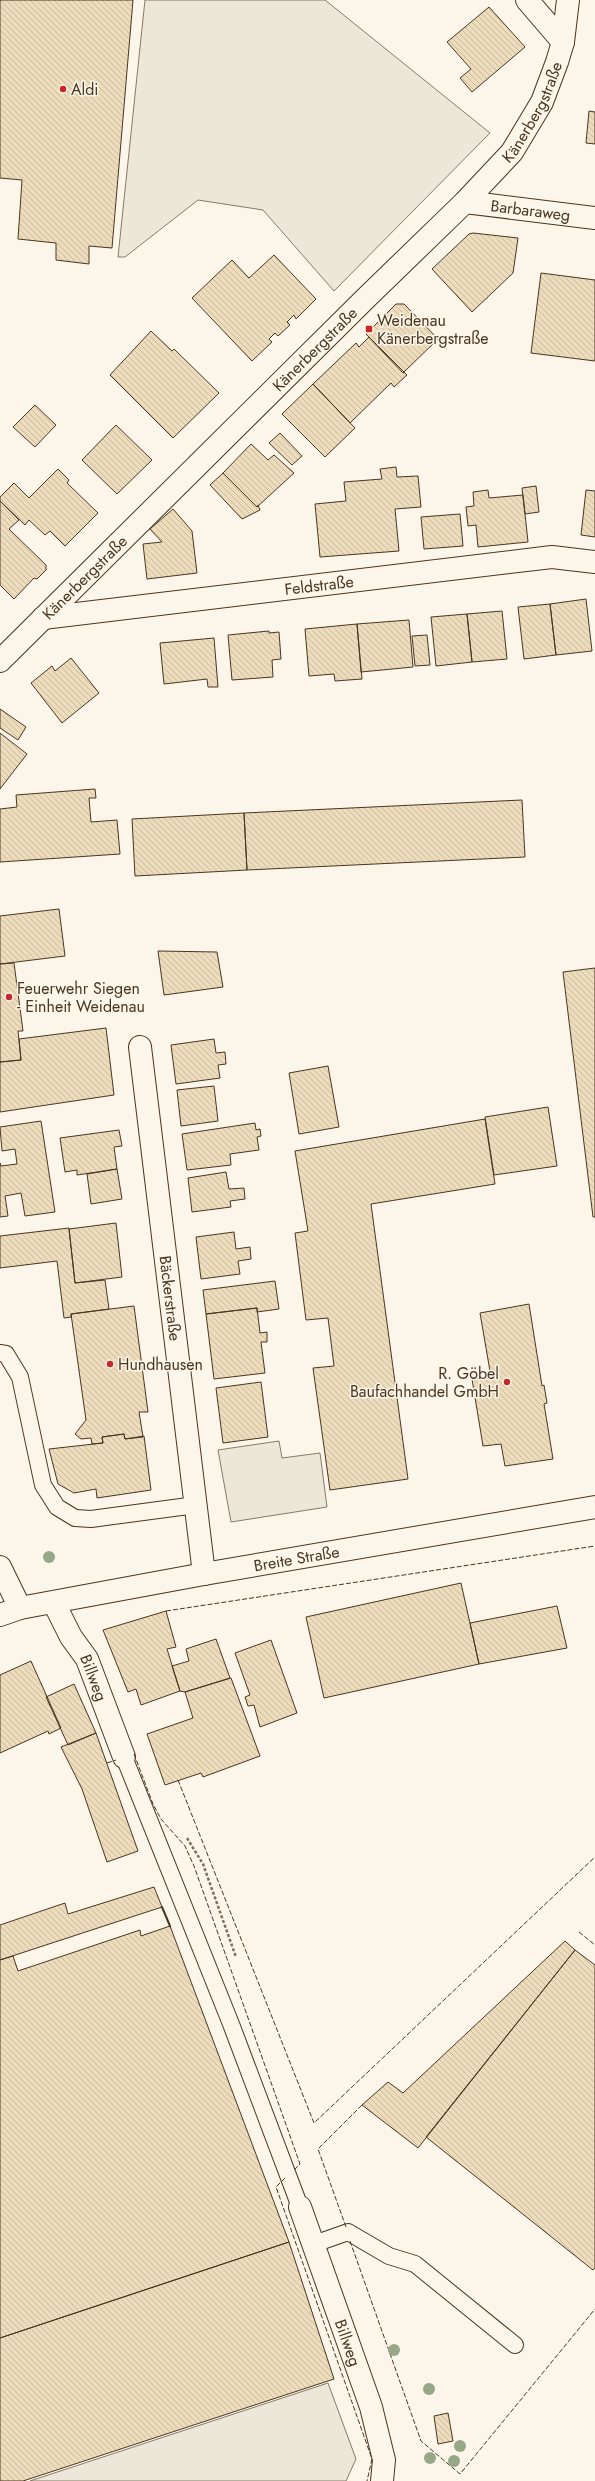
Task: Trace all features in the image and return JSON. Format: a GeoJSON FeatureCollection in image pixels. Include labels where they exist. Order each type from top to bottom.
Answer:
{"type":"FeatureCollection","features":[{"type":"Feature","properties":{"kind":"street"},"geometry":{"type":"LineString","coordinates":[[526,0],[563,42]]}},
{"type":"Feature","properties":{"kind":"street","name":"Känerbergstraße"},"geometry":{"type":"LineString","coordinates":[[0,660],[465,202],[512,152],[542,102],[563,42],[568,0]]}},
{"type":"Feature","properties":{"kind":"street","name":"Barbaraweg"},"geometry":{"type":"LineString","coordinates":[[465,202],[595,218]]}},
{"type":"Feature","properties":{"kind":"street","name":"Feldstraße"},"geometry":{"type":"LineString","coordinates":[[43,618],[552,557],[595,562]]}},
{"type":"Feature","properties":{"kind":"street","name":"Bäckerstraße"},"geometry":{"type":"LineString","coordinates":[[140,1046],[204,1574]]}},
{"type":"Feature","properties":{"kind":"street","name":"Breite Straße"},"geometry":{"type":"LineString","coordinates":[[0,1615],[20,1608],[54,1603],[204,1574],[595,1507]]}},
{"type":"Feature","properties":{"kind":"street"},"geometry":{"type":"LineString","coordinates":[[0,1567],[20,1608]]}},
{"type":"Feature","properties":{"kind":"street","name":"Billweg"},"geometry":{"type":"LineString","coordinates":[[54,1603],[71,1638],[87,1659],[124,1757]]}},
{"type":"Feature","properties":{"kind":"street","name":"Billweg"},"geometry":{"type":"LineString","coordinates":[[300,2207],[371,2407],[384,2460],[382,2481]]}},
{"type":"Feature","properties":{"kind":"lane"},"geometry":{"type":"LineString","coordinates":[[0,1353],[6,1354],[20,1377],[43,1485],[57,1506],[74,1518],[91,1519],[196,1505]]}},
{"type":"Feature","properties":{"kind":"lane"},"geometry":{"type":"LineString","coordinates":[[124,1757],[231,2024],[300,2207]]}},
{"type":"Feature","properties":{"kind":"lane"},"geometry":{"type":"LineString","coordinates":[[314,2244],[348,2232],[389,2256],[415,2264],[515,2345]]}},
{"type":"Feature","properties":{"kind":"shaded area"},"geometry":{"type":"Polygon","coordinates":[[[145,0],[325,0],[490,133],[334,291],[263,210],[198,200],[125,257],[118,257],[145,0]]]}},
{"type":"Feature","properties":{"kind":"shaded area"},"geometry":{"type":"Polygon","coordinates":[[[279,1441],[282,1458],[320,1453],[327,1507],[231,1522],[218,1450],[279,1441]]]}},
{"type":"Feature","properties":{"kind":"shaded area"},"geometry":{"type":"Polygon","coordinates":[[[328,2383],[356,2459],[346,2481],[30,2481],[328,2383]]]}},
{"type":"Feature","properties":{"kind":"building","name":"Aldi"},"geometry":{"type":"Polygon","coordinates":[[[0,0],[133,0],[112,248],[89,246],[89,264],[56,260],[56,243],[18,239],[22,180],[0,178],[0,0]]]}},
{"type":"Feature","properties":{"kind":"building"},"geometry":{"type":"Polygon","coordinates":[[[489,7],[525,47],[472,92],[460,78],[471,69],[447,42],[489,7]]]}},
{"type":"Feature","properties":{"kind":"building"},"geometry":{"type":"Polygon","coordinates":[[[589,111],[595,112],[595,144],[586,143],[589,111]]]}},
{"type":"Feature","properties":{"kind":"building"},"geometry":{"type":"Polygon","coordinates":[[[473,233],[518,238],[513,273],[472,312],[432,269],[469,234],[473,233]]]}},
{"type":"Feature","properties":{"kind":"building"},"geometry":{"type":"Polygon","coordinates":[[[274,255],[316,299],[296,319],[294,315],[287,322],[290,325],[278,336],[275,333],[269,339],[272,342],[252,361],[192,298],[232,260],[249,278],[274,255]]]}},
{"type":"Feature","properties":{"kind":"building"},"geometry":{"type":"Polygon","coordinates":[[[541,273],[595,280],[595,361],[531,353],[541,273]]]}},
{"type":"Feature","properties":{"kind":"building"},"geometry":{"type":"Polygon","coordinates":[[[396,304],[404,304],[438,339],[403,373],[366,334],[396,304]]]}},
{"type":"Feature","properties":{"kind":"building"},"geometry":{"type":"Polygon","coordinates":[[[151,331],[172,351],[174,349],[219,393],[173,438],[110,375],[151,331]]]}},
{"type":"Feature","properties":{"kind":"building"},"geometry":{"type":"Polygon","coordinates":[[[369,337],[407,375],[394,387],[391,383],[350,423],[313,384],[356,343],[359,347],[369,337]]]}},
{"type":"Feature","properties":{"kind":"building"},"geometry":{"type":"Polygon","coordinates":[[[313,384],[355,428],[325,457],[282,414],[313,384]]]}},
{"type":"Feature","properties":{"kind":"building"},"geometry":{"type":"Polygon","coordinates":[[[35,405],[56,425],[35,447],[13,427],[35,405]]]}},
{"type":"Feature","properties":{"kind":"building"},"geometry":{"type":"Polygon","coordinates":[[[116,425],[152,460],[117,494],[82,460],[116,425]]]}},
{"type":"Feature","properties":{"kind":"building"},"geometry":{"type":"Polygon","coordinates":[[[280,433],[302,456],[292,465],[269,443],[280,433]]]}},
{"type":"Feature","properties":{"kind":"building"},"geometry":{"type":"Polygon","coordinates":[[[251,444],[268,460],[274,455],[294,473],[257,507],[223,473],[251,444]]]}},
{"type":"Feature","properties":{"kind":"building"},"geometry":{"type":"Polygon","coordinates":[[[396,467],[397,477],[418,476],[421,507],[395,509],[399,551],[320,557],[315,504],[346,501],[344,482],[382,479],[380,469],[396,467]]]}},
{"type":"Feature","properties":{"kind":"building"},"geometry":{"type":"Polygon","coordinates":[[[58,469],[69,480],[67,483],[98,513],[65,546],[50,531],[45,535],[29,520],[25,525],[0,501],[0,497],[14,483],[29,498],[58,469]]]}},
{"type":"Feature","properties":{"kind":"building"},"geometry":{"type":"Polygon","coordinates":[[[223,473],[257,507],[258,505],[260,510],[242,519],[210,485],[223,473]]]}},
{"type":"Feature","properties":{"kind":"building"},"geometry":{"type":"Polygon","coordinates":[[[536,486],[539,512],[525,514],[522,488],[536,486]]]}},
{"type":"Feature","properties":{"kind":"building"},"geometry":{"type":"Polygon","coordinates":[[[488,490],[489,498],[523,495],[528,542],[478,547],[476,525],[468,526],[466,507],[474,506],[473,492],[488,490]]]}},
{"type":"Feature","properties":{"kind":"building"},"geometry":{"type":"Polygon","coordinates":[[[586,490],[595,491],[595,537],[581,535],[586,490]]]}},
{"type":"Feature","properties":{"kind":"building"},"geometry":{"type":"Polygon","coordinates":[[[0,501],[19,520],[9,529],[46,565],[46,570],[37,579],[34,578],[14,599],[0,585],[0,501]]]}},
{"type":"Feature","properties":{"kind":"building"},"geometry":{"type":"Polygon","coordinates":[[[173,509],[192,531],[197,573],[147,579],[143,544],[162,542],[150,529],[173,509]]]}},
{"type":"Feature","properties":{"kind":"building"},"geometry":{"type":"Polygon","coordinates":[[[460,514],[463,546],[424,549],[421,517],[460,514]]]}},
{"type":"Feature","properties":{"kind":"building"},"geometry":{"type":"Polygon","coordinates":[[[586,599],[592,651],[556,655],[550,604],[586,599]]]}},
{"type":"Feature","properties":{"kind":"building"},"geometry":{"type":"Polygon","coordinates":[[[550,604],[556,655],[524,659],[518,607],[550,604]]]}},
{"type":"Feature","properties":{"kind":"building"},"geometry":{"type":"Polygon","coordinates":[[[502,611],[507,659],[472,662],[467,614],[502,611]]]}},
{"type":"Feature","properties":{"kind":"building"},"geometry":{"type":"Polygon","coordinates":[[[467,614],[472,662],[436,666],[431,617],[467,614]]]}},
{"type":"Feature","properties":{"kind":"building"},"geometry":{"type":"Polygon","coordinates":[[[409,620],[413,667],[361,672],[357,624],[409,620]]]}},
{"type":"Feature","properties":{"kind":"building"},"geometry":{"type":"Polygon","coordinates":[[[357,624],[362,679],[335,681],[334,674],[309,676],[305,629],[357,624]]]}},
{"type":"Feature","properties":{"kind":"building"},"geometry":{"type":"Polygon","coordinates":[[[269,631],[269,633],[279,632],[281,659],[272,660],[273,677],[232,680],[228,635],[269,631]]]}},
{"type":"Feature","properties":{"kind":"building"},"geometry":{"type":"Polygon","coordinates":[[[427,635],[430,665],[415,666],[412,636],[427,635]]]}},
{"type":"Feature","properties":{"kind":"building"},"geometry":{"type":"Polygon","coordinates":[[[214,638],[218,687],[208,687],[207,679],[164,684],[160,643],[214,638]]]}},
{"type":"Feature","properties":{"kind":"building"},"geometry":{"type":"Polygon","coordinates":[[[71,658],[99,693],[62,723],[31,683],[52,666],[55,671],[71,658]]]}},
{"type":"Feature","properties":{"kind":"building"},"geometry":{"type":"Polygon","coordinates":[[[0,709],[26,727],[18,740],[0,728],[0,709]]]}},
{"type":"Feature","properties":{"kind":"building"},"geometry":{"type":"Polygon","coordinates":[[[0,733],[27,754],[0,789],[0,733]]]}},
{"type":"Feature","properties":{"kind":"building"},"geometry":{"type":"Polygon","coordinates":[[[95,789],[96,798],[89,798],[91,822],[117,820],[120,854],[0,862],[0,809],[17,807],[16,795],[95,789]]]}},
{"type":"Feature","properties":{"kind":"building"},"geometry":{"type":"Polygon","coordinates":[[[522,800],[525,857],[247,870],[244,813],[522,800]]]}},
{"type":"Feature","properties":{"kind":"building"},"geometry":{"type":"Polygon","coordinates":[[[244,813],[247,870],[135,876],[132,819],[244,813]]]}},
{"type":"Feature","properties":{"kind":"building"},"geometry":{"type":"Polygon","coordinates":[[[59,909],[65,956],[0,964],[0,916],[59,909]]]}},
{"type":"Feature","properties":{"kind":"building"},"geometry":{"type":"Polygon","coordinates":[[[158,951],[217,952],[223,987],[164,995],[158,951]]]}},
{"type":"Feature","properties":{"kind":"building","name":"Feuerwehr Siegen - Einheit Weidenau"},"geometry":{"type":"Polygon","coordinates":[[[14,963],[23,1031],[18,1031],[21,1060],[0,1062],[0,964],[14,963]]]}},
{"type":"Feature","properties":{"kind":"building"},"geometry":{"type":"Polygon","coordinates":[[[595,968],[595,1217],[593,1217],[563,972],[595,968]]]}},
{"type":"Feature","properties":{"kind":"building"},"geometry":{"type":"Polygon","coordinates":[[[106,1028],[114,1095],[0,1112],[0,1062],[21,1060],[19,1039],[106,1028]]]}},
{"type":"Feature","properties":{"kind":"building"},"geometry":{"type":"Polygon","coordinates":[[[214,1039],[216,1053],[225,1052],[226,1064],[218,1065],[220,1078],[176,1084],[171,1045],[214,1039]]]}},
{"type":"Feature","properties":{"kind":"building"},"geometry":{"type":"Polygon","coordinates":[[[328,1066],[339,1127],[299,1134],[289,1073],[328,1066]]]}},
{"type":"Feature","properties":{"kind":"building"},"geometry":{"type":"Polygon","coordinates":[[[214,1086],[218,1121],[181,1126],[177,1090],[214,1086]]]}},
{"type":"Feature","properties":{"kind":"building"},"geometry":{"type":"Polygon","coordinates":[[[548,1107],[557,1166],[494,1175],[485,1117],[548,1107]]]}},
{"type":"Feature","properties":{"kind":"building"},"geometry":{"type":"Polygon","coordinates":[[[485,1119],[495,1184],[371,1204],[408,1479],[330,1490],[313,1368],[334,1366],[328,1318],[306,1320],[295,1233],[308,1231],[295,1151],[485,1119]]]}},
{"type":"Feature","properties":{"kind":"building"},"geometry":{"type":"Polygon","coordinates":[[[41,1121],[55,1212],[25,1216],[21,1193],[5,1196],[8,1216],[0,1217],[0,1163],[1,1166],[17,1164],[15,1149],[2,1151],[0,1127],[41,1121]]]}},
{"type":"Feature","properties":{"kind":"building"},"geometry":{"type":"Polygon","coordinates":[[[255,1123],[256,1130],[260,1129],[261,1136],[257,1137],[259,1150],[230,1154],[231,1165],[187,1170],[182,1134],[255,1123]]]}},
{"type":"Feature","properties":{"kind":"building"},"geometry":{"type":"Polygon","coordinates":[[[119,1130],[122,1146],[114,1147],[117,1169],[77,1175],[77,1170],[65,1172],[60,1138],[119,1130]]]}},
{"type":"Feature","properties":{"kind":"building"},"geometry":{"type":"Polygon","coordinates":[[[117,1169],[122,1199],[91,1204],[87,1174],[117,1169]]]}},
{"type":"Feature","properties":{"kind":"building"},"geometry":{"type":"Polygon","coordinates":[[[226,1172],[229,1189],[244,1188],[245,1199],[230,1201],[231,1207],[192,1212],[188,1178],[226,1172]]]}},
{"type":"Feature","properties":{"kind":"building"},"geometry":{"type":"Polygon","coordinates":[[[116,1223],[122,1277],[75,1283],[69,1229],[116,1223]]]}},
{"type":"Feature","properties":{"kind":"building"},"geometry":{"type":"Polygon","coordinates":[[[69,1228],[75,1283],[105,1280],[109,1309],[71,1314],[71,1317],[64,1318],[57,1261],[0,1268],[0,1236],[69,1228]]]}},
{"type":"Feature","properties":{"kind":"building"},"geometry":{"type":"Polygon","coordinates":[[[234,1232],[236,1249],[250,1247],[251,1259],[238,1261],[240,1274],[201,1279],[196,1237],[234,1232]]]}},
{"type":"Feature","properties":{"kind":"building"},"geometry":{"type":"Polygon","coordinates":[[[275,1281],[279,1309],[257,1312],[257,1308],[206,1314],[203,1290],[275,1281]]]}},
{"type":"Feature","properties":{"kind":"building","name":"R. Göbel Baufachhandel GmbH"},"geometry":{"type":"Polygon","coordinates":[[[529,1304],[542,1386],[544,1385],[547,1403],[544,1404],[553,1459],[505,1466],[501,1444],[483,1446],[472,1379],[491,1377],[480,1313],[529,1304]]]}},
{"type":"Feature","properties":{"kind":"building","name":"Hundhausen"},"geometry":{"type":"Polygon","coordinates":[[[134,1306],[148,1412],[139,1412],[143,1437],[125,1439],[124,1434],[102,1437],[103,1443],[92,1444],[91,1438],[81,1439],[75,1434],[86,1420],[71,1314],[134,1306]]]}},
{"type":"Feature","properties":{"kind":"building"},"geometry":{"type":"Polygon","coordinates":[[[257,1308],[260,1333],[267,1332],[267,1342],[261,1342],[265,1373],[214,1379],[206,1314],[257,1308]]]}},
{"type":"Feature","properties":{"kind":"building"},"geometry":{"type":"Polygon","coordinates":[[[261,1382],[268,1437],[223,1443],[216,1388],[261,1382]]]}},
{"type":"Feature","properties":{"kind":"building"},"geometry":{"type":"Polygon","coordinates":[[[124,1434],[125,1439],[144,1436],[151,1490],[97,1498],[96,1489],[74,1493],[58,1484],[49,1449],[103,1443],[102,1437],[124,1434]]]}},
{"type":"Feature","properties":{"kind":"building"},"geometry":{"type":"Polygon","coordinates":[[[461,1583],[479,1664],[324,1698],[306,1617],[461,1583]]]}},
{"type":"Feature","properties":{"kind":"building"},"geometry":{"type":"Polygon","coordinates":[[[557,1606],[567,1648],[479,1664],[470,1623],[557,1606]]]}},
{"type":"Feature","properties":{"kind":"building"},"geometry":{"type":"Polygon","coordinates":[[[166,1611],[176,1647],[167,1649],[180,1691],[141,1705],[136,1689],[128,1692],[103,1630],[166,1611]]]}},
{"type":"Feature","properties":{"kind":"building"},"geometry":{"type":"Polygon","coordinates":[[[216,1639],[230,1678],[185,1692],[180,1691],[172,1666],[189,1661],[186,1649],[216,1639]]]}},
{"type":"Feature","properties":{"kind":"building"},"geometry":{"type":"Polygon","coordinates":[[[271,1640],[297,1713],[260,1727],[254,1705],[248,1706],[245,1697],[250,1695],[235,1653],[271,1640]]]}},
{"type":"Feature","properties":{"kind":"building"},"geometry":{"type":"Polygon","coordinates":[[[31,1661],[61,1728],[49,1734],[48,1731],[0,1753],[0,1675],[31,1661]]]}},
{"type":"Feature","properties":{"kind":"building"},"geometry":{"type":"Polygon","coordinates":[[[231,1678],[260,1756],[203,1777],[201,1773],[165,1785],[147,1734],[193,1718],[185,1692],[231,1678]]]}},
{"type":"Feature","properties":{"kind":"building"},"geometry":{"type":"Polygon","coordinates":[[[74,1684],[96,1733],[68,1745],[46,1697],[74,1684]]]}},
{"type":"Feature","properties":{"kind":"building"},"geometry":{"type":"Polygon","coordinates":[[[96,1733],[138,1851],[107,1862],[82,1789],[61,1747],[96,1733]]]}},
{"type":"Feature","properties":{"kind":"building"},"geometry":{"type":"Polygon","coordinates":[[[154,1887],[162,1907],[0,1960],[0,1925],[65,1903],[68,1914],[154,1887]]]}},
{"type":"Feature","properties":{"kind":"building"},"geometry":{"type":"Polygon","coordinates":[[[170,1926],[289,2242],[0,2338],[0,1960],[13,1956],[18,1971],[140,1930],[141,1936],[170,1926]]]}},
{"type":"Feature","properties":{"kind":"building"},"geometry":{"type":"Polygon","coordinates":[[[565,1941],[575,1950],[418,2148],[362,2105],[388,2082],[403,2093],[565,1941]]]}},
{"type":"Feature","properties":{"kind":"building"},"geometry":{"type":"Polygon","coordinates":[[[575,1950],[595,1965],[595,2268],[593,2270],[426,2137],[575,1950]]]}},
{"type":"Feature","properties":{"kind":"building"},"geometry":{"type":"Polygon","coordinates":[[[289,2242],[334,2379],[23,2481],[0,2481],[0,2338],[289,2242]]]}},
{"type":"Feature","properties":{"kind":"building"},"geometry":{"type":"Polygon","coordinates":[[[448,2413],[453,2441],[438,2444],[434,2416],[448,2413]]]}},
{"type":"Feature","properties":{"kind":"fence"},"geometry":{"type":"LineString","coordinates":[[166,1611],[595,1546]]}},
{"type":"Feature","properties":{"kind":"fence"},"geometry":{"type":"LineString","coordinates":[[134,1754],[153,1804],[161,1819],[185,1846],[194,1866],[300,2164],[294,2170]]}},
{"type":"Feature","properties":{"kind":"fence"},"geometry":{"type":"LineString","coordinates":[[107,1763],[116,1760]]}},
{"type":"Feature","properties":{"kind":"fence"},"geometry":{"type":"LineString","coordinates":[[178,1780],[314,2123],[595,1857]]}},
{"type":"Feature","properties":{"kind":"fence"},"geometry":{"type":"LineString","coordinates":[[579,1932],[595,1945]]}},
{"type":"Feature","properties":{"kind":"fence"},"geometry":{"type":"LineString","coordinates":[[346,2227],[318,2149],[362,2105]]}},
{"type":"Feature","properties":{"kind":"fence"},"geometry":{"type":"LineString","coordinates":[[285,2178],[276,2187],[372,2459],[367,2481]]}},
{"type":"Feature","properties":{"kind":"fence"},"geometry":{"type":"LineString","coordinates":[[350,2241],[421,2441],[460,2474],[595,2309]]}},
{"type":"Feature","properties":{"kind":"wall"},"geometry":{"type":"LineString","coordinates":[[162,1907],[170,1926]]}},
{"type":"Feature","properties":{"kind":"place","name":"Aldi"},"geometry":{"type":"Point","coordinates":[63,89]}},
{"type":"Feature","properties":{"kind":"place","name":"Weidenau Känerbergstraße"},"geometry":{"type":"Point","coordinates":[369,329]}},
{"type":"Feature","properties":{"kind":"place","name":"Feuerwehr Siegen - Einheit Weidenau"},"geometry":{"type":"Point","coordinates":[9,997]}},
{"type":"Feature","properties":{"kind":"place","name":"Hundhausen"},"geometry":{"type":"Point","coordinates":[110,1364]}},
{"type":"Feature","properties":{"kind":"place","name":"R. Göbel Baufachhandel GmbH"},"geometry":{"type":"Point","coordinates":[507,1382]}}]}
